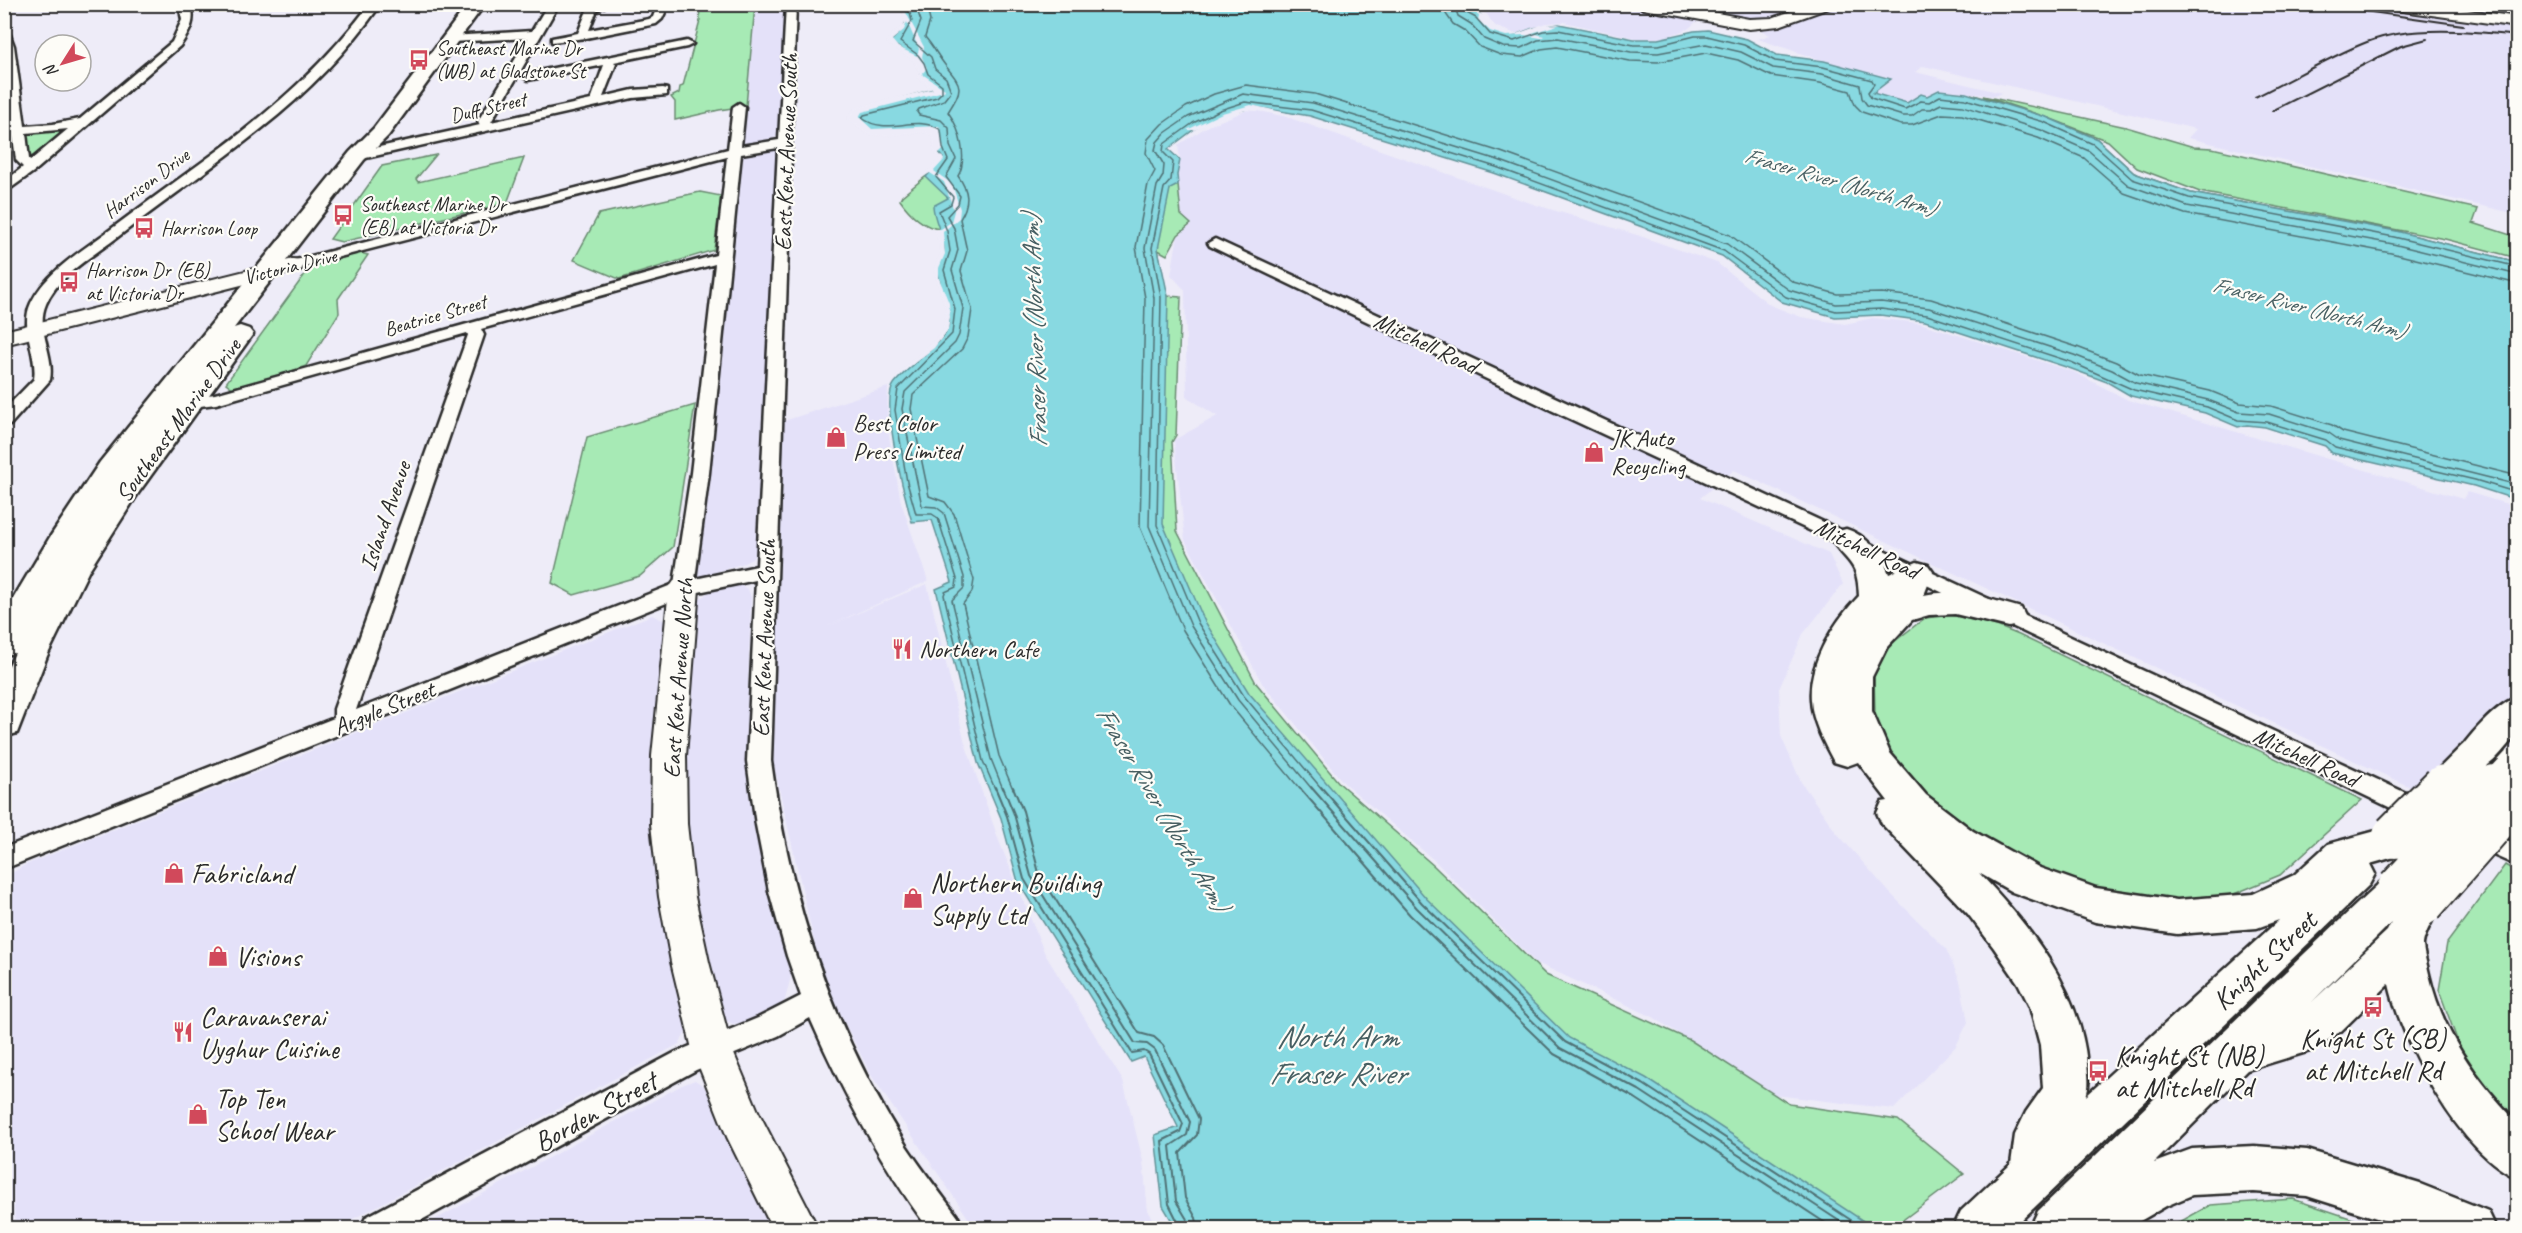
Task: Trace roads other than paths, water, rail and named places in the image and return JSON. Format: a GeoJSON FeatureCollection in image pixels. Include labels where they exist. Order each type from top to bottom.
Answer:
{"type":"FeatureCollection","features":[{"type":"Feature","properties":{"kind":"main road","name":"Southeast Marine Drive"},"geometry":{"type":"LineString","coordinates":[[4,724],[9,706],[39,634],[65,581],[91,539],[293,265],[371,147],[477,4]]}},
{"type":"Feature","properties":{"kind":"main road","name":"Southeast Marine Drive"},"geometry":{"type":"LineString","coordinates":[[4,644],[65,537],[114,462],[263,272],[371,147]]}},
{"type":"Feature","properties":{"kind":"main road"},"geometry":{"type":"LineString","coordinates":[[1846,539],[1865,555],[1887,605],[1856,677],[1854,711],[1875,760],[1913,805],[1959,842],[2026,880],[2095,905],[2177,917],[2257,910],[2364,856]]}},
{"type":"Feature","properties":{"kind":"main road"},"geometry":{"type":"LineString","coordinates":[[1917,572],[1887,605],[1849,633],[1832,671],[1828,699],[1835,724],[1860,774],[1990,912],[2025,956],[2050,1000],[2064,1056],[2066,1089],[2036,1141],[2024,1185]]}},
{"type":"Feature","properties":{"kind":"main road"},"geometry":{"type":"LineString","coordinates":[[1887,605],[1944,602],[1965,604],[2009,616]]}},
{"type":"Feature","properties":{"kind":"main road","name":"Knight Street"},"geometry":{"type":"LineString","coordinates":[[1978,1228],[2364,856],[2473,758],[2517,710]]}},
{"type":"Feature","properties":{"kind":"main road","name":"Knight Street"},"geometry":{"type":"LineString","coordinates":[[2064,1220],[2313,972],[2410,897],[2517,763]]}},
{"type":"Feature","properties":{"kind":"main road"},"geometry":{"type":"LineString","coordinates":[[2517,794],[2410,897],[2402,944],[2417,1009],[2426,1031],[2458,1085],[2492,1132],[2517,1155]]}},
{"type":"Feature","properties":{"kind":"main road"},"geometry":{"type":"LineString","coordinates":[[2234,1053],[2297,1036],[2326,1017],[2402,944]]}},
{"type":"Feature","properties":{"kind":"main road"},"geometry":{"type":"LineString","coordinates":[[2064,1220],[2116,1209],[2149,1189],[2192,1172],[2254,1168],[2307,1173],[2420,1208],[2471,1228]]}},
{"type":"Feature","properties":{"kind":"street"},"geometry":{"type":"LineString","coordinates":[[4,189],[176,44],[188,25],[187,10],[184,4]]}},
{"type":"Feature","properties":{"kind":"street","name":"Harrison Drive"},"geometry":{"type":"LineString","coordinates":[[4,421],[42,380],[36,330],[38,304],[59,278],[290,98],[325,68],[349,42],[376,4]]}},
{"type":"Feature","properties":{"kind":"street"},"geometry":{"type":"LineString","coordinates":[[487,127],[484,121],[554,4]]}},
{"type":"Feature","properties":{"kind":"street"},"geometry":{"type":"LineString","coordinates":[[586,35],[584,32],[593,8],[604,4]]}},
{"type":"Feature","properties":{"kind":"street"},"geometry":{"type":"LineString","coordinates":[[556,40],[652,22],[657,19],[664,4]]}},
{"type":"Feature","properties":{"kind":"street","name":"East Kent Avenue South"},"geometry":{"type":"LineString","coordinates":[[791,4],[759,760],[764,807],[783,890],[800,952],[817,1001],[893,1152],[947,1228]]}},
{"type":"Feature","properties":{"kind":"street"},"geometry":{"type":"LineString","coordinates":[[1643,4],[1749,24],[1774,23],[1827,4]]}},
{"type":"Feature","properties":{"kind":"street"},"geometry":{"type":"LineString","coordinates":[[2388,4],[2475,10],[2517,22]]}},
{"type":"Feature","properties":{"kind":"street"},"geometry":{"type":"LineString","coordinates":[[451,39],[535,34]]}},
{"type":"Feature","properties":{"kind":"street"},"geometry":{"type":"LineString","coordinates":[[4,35],[8,45],[23,160],[32,167]]}},
{"type":"Feature","properties":{"kind":"street"},"geometry":{"type":"LineString","coordinates":[[528,76],[687,44]]}},
{"type":"Feature","properties":{"kind":"street"},"geometry":{"type":"LineString","coordinates":[[599,102],[596,99],[610,64],[607,61]]}},
{"type":"Feature","properties":{"kind":"street","name":"Duff Street"},"geometry":{"type":"LineString","coordinates":[[371,147],[487,127],[633,94],[663,92]]}},
{"type":"Feature","properties":{"kind":"street","name":"East Kent Avenue North"},"geometry":{"type":"LineString","coordinates":[[740,107],[700,473],[684,588],[669,756],[669,824],[677,897],[690,962],[712,1049],[742,1123],[796,1228]]}},
{"type":"Feature","properties":{"kind":"street"},"geometry":{"type":"LineString","coordinates":[[20,130],[53,128],[86,122]]}},
{"type":"Feature","properties":{"kind":"street","name":"Victoria Drive"},"geometry":{"type":"LineString","coordinates":[[4,338],[760,145],[785,143]]}},
{"type":"Feature","properties":{"kind":"street","name":"Mitchell Road"},"geometry":{"type":"LineString","coordinates":[[1215,243],[2517,856]]}},
{"type":"Feature","properties":{"kind":"street","name":"Beatrice Street"},"geometry":{"type":"LineString","coordinates":[[157,406],[216,399],[706,261],[722,259]]}},
{"type":"Feature","properties":{"kind":"street","name":"Island Avenue"},"geometry":{"type":"LineString","coordinates":[[345,723],[345,709],[476,334],[472,327]]}},
{"type":"Feature","properties":{"kind":"street","name":"Argyle Street"},"geometry":{"type":"LineString","coordinates":[[4,859],[684,588],[767,571]]}},
{"type":"Feature","properties":{"kind":"street","name":"Borden Street"},"geometry":{"type":"LineString","coordinates":[[377,1228],[686,1061],[768,1026],[817,1001]]}},
{"type":"Feature","properties":{"kind":"water","name":"North Arm Fraser River"},"geometry":{"type":"Polygon","coordinates":[[[1462,4],[1480,14],[1493,29],[1515,35],[1533,28],[1559,24],[1634,39],[1658,39],[1708,30],[1747,39],[1777,55],[1824,61],[1891,79],[1873,93],[1907,103],[1921,94],[1927,96],[1939,90],[1966,93],[2046,117],[2097,139],[2134,173],[2191,193],[2396,231],[2517,262],[2517,500],[2474,486],[2332,453],[2325,446],[2265,427],[2247,425],[2238,427],[2205,413],[2131,396],[2107,382],[2069,368],[1925,321],[1880,315],[1835,317],[1782,302],[1722,256],[1494,173],[1310,116],[1255,107],[1222,115],[1196,128],[1168,149],[1180,160],[1178,185],[1170,189],[1158,249],[1168,296],[1163,524],[1204,620],[1249,693],[1427,899],[1569,1038],[1646,1078],[1874,1228],[1176,1228],[1163,1206],[1155,1135],[1178,1127],[1144,1057],[1131,1062],[1018,882],[1001,818],[978,763],[936,589],[952,582],[932,520],[912,522],[895,451],[890,410],[890,394],[894,384],[942,338],[949,325],[948,309],[938,271],[944,252],[943,243],[933,206],[948,198],[926,177],[943,158],[937,151],[936,132],[923,129],[867,131],[851,117],[856,111],[937,88],[919,76],[921,73],[915,58],[890,42],[904,27],[906,15],[899,10],[880,5],[1462,4]]]}},
{"type":"Feature","properties":{"kind":"railway"},"geometry":{"type":"LineString","coordinates":[[2315,4],[2463,25]]}},
{"type":"Feature","properties":{"kind":"railway"},"geometry":{"type":"LineString","coordinates":[[2255,97],[2339,54],[2384,37],[2422,31],[2481,32],[2518,36]]}},
{"type":"Feature","properties":{"kind":"railway"},"geometry":{"type":"LineString","coordinates":[[2272,111],[2401,46],[2427,39]]}},
{"type":"Feature","properties":{"kind":"place","name":"Southeast Marine Dr (WB) at Gladstone St"},"geometry":{"type":"Point","coordinates":[419,60]}},
{"type":"Feature","properties":{"kind":"place","name":"Southeast Marine Dr (EB) at Victoria Dr"},"geometry":{"type":"Point","coordinates":[343,215]}},
{"type":"Feature","properties":{"kind":"place","name":"Harrison Loop"},"geometry":{"type":"Point","coordinates":[144,228]}},
{"type":"Feature","properties":{"kind":"place","name":"Harrison Dr (EB) at Victoria Dr"},"geometry":{"type":"Point","coordinates":[69,282]}},
{"type":"Feature","properties":{"kind":"place","name":"Best Color Press Limited"},"geometry":{"type":"Point","coordinates":[836,437]}},
{"type":"Feature","properties":{"kind":"place","name":"JK Auto Recycling"},"geometry":{"type":"Point","coordinates":[1594,452]}},
{"type":"Feature","properties":{"kind":"place","name":"Northern Cafe"},"geometry":{"type":"Point","coordinates":[902,649]}},
{"type":"Feature","properties":{"kind":"place","name":"Fabricland"},"geometry":{"type":"Point","coordinates":[174,873]}},
{"type":"Feature","properties":{"kind":"place","name":"Northern Building Supply Ltd"},"geometry":{"type":"Point","coordinates":[913,898]}},
{"type":"Feature","properties":{"kind":"place","name":"Visions"},"geometry":{"type":"Point","coordinates":[218,956]}},
{"type":"Feature","properties":{"kind":"place","name":"Knight St (SB) at Mitchell Rd"},"geometry":{"type":"Point","coordinates":[2373,1007]}},
{"type":"Feature","properties":{"kind":"place","name":"Caravanserai Uyghur Cuisine"},"geometry":{"type":"Point","coordinates":[183,1032]}},
{"type":"Feature","properties":{"kind":"place","name":"Knight St (NB) at Mitchell Rd"},"geometry":{"type":"Point","coordinates":[2098,1071]}},
{"type":"Feature","properties":{"kind":"place","name":"Top Ten School Wear"},"geometry":{"type":"Point","coordinates":[198,1114]}},
{"type":"Feature","properties":{"kind":"water label","name":"Fraser River (North Arm)"},"geometry":{"type":"Point","coordinates":[1840,181]}},
{"type":"Feature","properties":{"kind":"water label","name":"Fraser River (North Arm)"},"geometry":{"type":"Point","coordinates":[2309,307]}},
{"type":"Feature","properties":{"kind":"water label","name":"Fraser River (North Arm)"},"geometry":{"type":"Point","coordinates":[1034,331]}},
{"type":"Feature","properties":{"kind":"water label","name":"Fraser River (North Arm)"},"geometry":{"type":"Point","coordinates":[1163,808]}}]}
